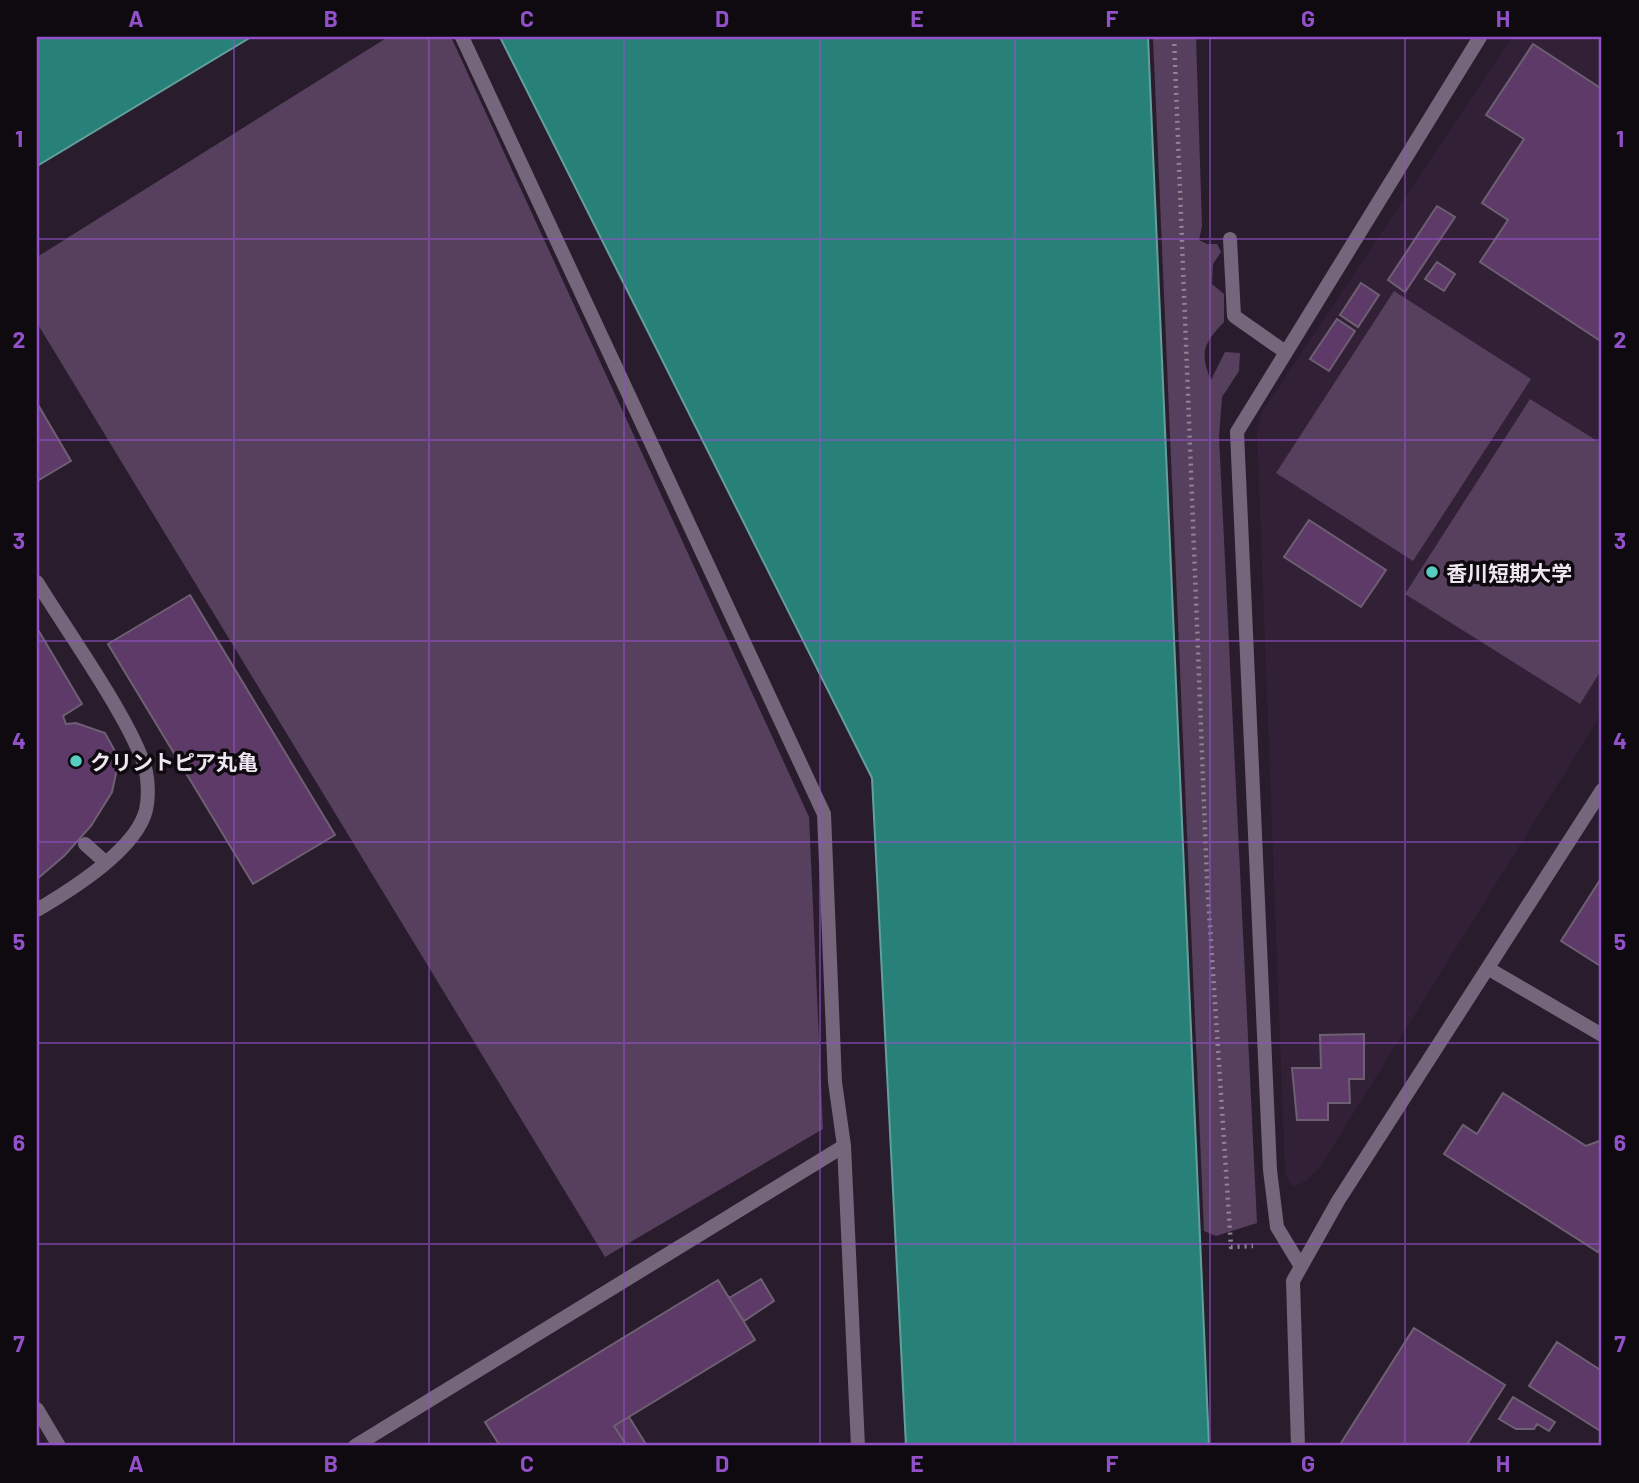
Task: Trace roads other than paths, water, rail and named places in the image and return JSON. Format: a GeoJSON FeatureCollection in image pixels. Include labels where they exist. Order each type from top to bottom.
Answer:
{"type":"FeatureCollection","features":[{"type":"Feature","properties":{"kind":"street"},"geometry":{"type":"LineString","coordinates":[[462,37],[824,814],[835,1082],[844,1146],[858,1446]]}},
{"type":"Feature","properties":{"kind":"street"},"geometry":{"type":"LineString","coordinates":[[1300,1265],[1277,1227],[1270,1170],[1236,446],[1241,421],[1480,37]]}},
{"type":"Feature","properties":{"kind":"street"},"geometry":{"type":"LineString","coordinates":[[1230,239],[1234,316],[1284,351]]}},
{"type":"Feature","properties":{"kind":"street"},"geometry":{"type":"LineString","coordinates":[[37,582],[123,721],[138,750],[147,777],[146,811],[130,841],[37,910]]}},
{"type":"Feature","properties":{"kind":"street"},"geometry":{"type":"LineString","coordinates":[[1298,1446],[1291,1296],[1293,1281],[1300,1265],[1338,1201],[1602,790]]}},
{"type":"Feature","properties":{"kind":"street"},"geometry":{"type":"LineString","coordinates":[[85,844],[105,862]]}},
{"type":"Feature","properties":{"kind":"street"},"geometry":{"type":"LineString","coordinates":[[1489,969],[1602,1035]]}},
{"type":"Feature","properties":{"kind":"street"},"geometry":{"type":"LineString","coordinates":[[355,1446],[844,1146]]}},
{"type":"Feature","properties":{"kind":"street"},"geometry":{"type":"LineString","coordinates":[[37,1409],[59,1446]]}},
{"type":"Feature","properties":{"kind":"place","name":"香川短期大学"},"geometry":{"type":"Point","coordinates":[1432,572]}},
{"type":"Feature","properties":{"kind":"place","name":"クリントピア丸亀"},"geometry":{"type":"Point","coordinates":[76,761]}}]}
